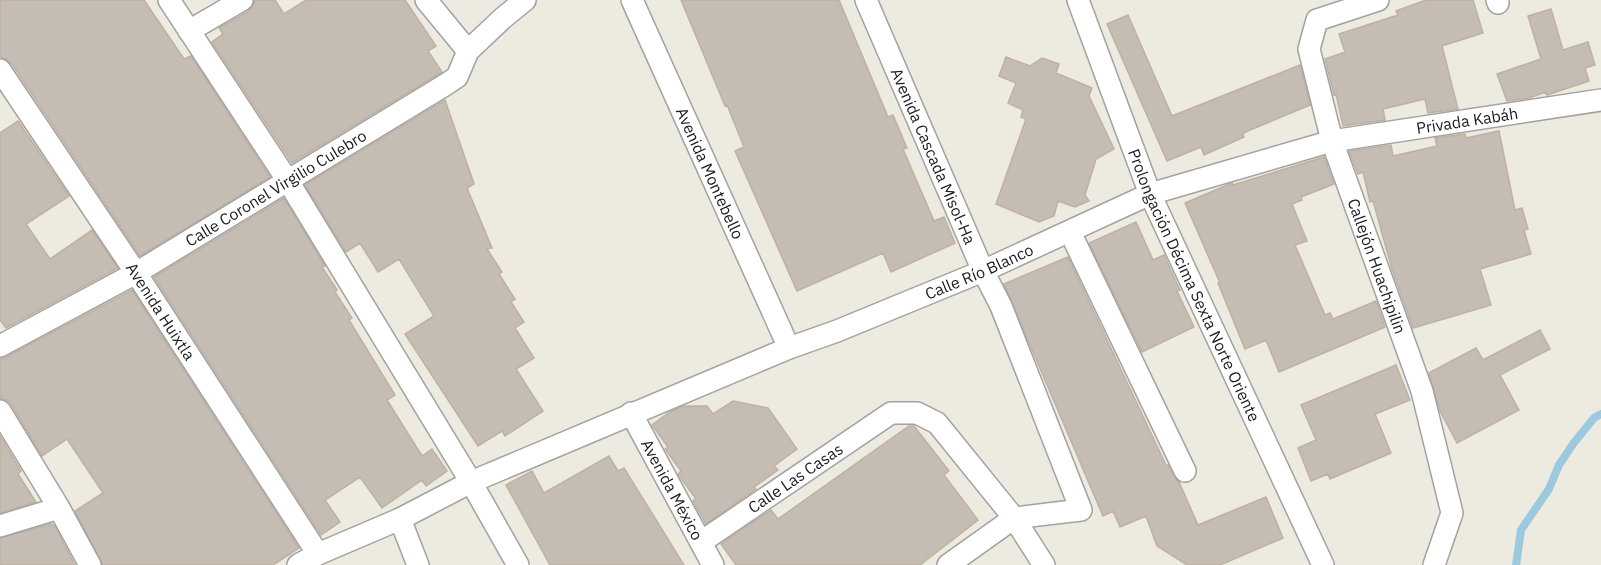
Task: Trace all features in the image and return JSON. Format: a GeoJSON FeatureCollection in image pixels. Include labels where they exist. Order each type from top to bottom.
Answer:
{"type":"FeatureCollection","features":[{"type":"Feature","properties":{"kind":"street"},"geometry":{"type":"LineString","coordinates":[[169,0],[288,181],[471,482],[518,565]]}},
{"type":"Feature","properties":{"kind":"street"},"geometry":{"type":"LineString","coordinates":[[189,31],[242,0]]}},
{"type":"Feature","properties":{"kind":"street"},"geometry":{"type":"LineString","coordinates":[[426,0],[468,51]]}},
{"type":"Feature","properties":{"kind":"street","name":"Calle Coronel Virgilio Culebro"},"geometry":{"type":"LineString","coordinates":[[0,346],[136,273],[457,77],[468,51],[525,0]]}},
{"type":"Feature","properties":{"kind":"street","name":"Avenida Montebello"},"geometry":{"type":"LineString","coordinates":[[632,0],[789,348]]}},
{"type":"Feature","properties":{"kind":"street","name":"Avenida Cascada Misol-Ha"},"geometry":{"type":"LineString","coordinates":[[866,0],[1001,306],[1081,510],[1014,518]]}},
{"type":"Feature","properties":{"kind":"street","name":"Prolongación Décima Sexta Norte Oriente"},"geometry":{"type":"LineString","coordinates":[[1078,0],[1150,194],[1323,565]]}},
{"type":"Feature","properties":{"kind":"street","name":"Callejón Huachipilin"},"geometry":{"type":"LineString","coordinates":[[1378,0],[1317,20],[1308,49],[1332,141],[1422,391],[1452,513],[1434,565]]}},
{"type":"Feature","properties":{"kind":"street","name":"Avenida Huixtla"},"geometry":{"type":"LineString","coordinates":[[0,70],[136,273],[318,554]]}},
{"type":"Feature","properties":{"kind":"street","name":"Privada Kabáh"},"geometry":{"type":"LineString","coordinates":[[1332,141],[1601,100]]}},
{"type":"Feature","properties":{"kind":"street","name":"Calle Río Blanco"},"geometry":{"type":"LineString","coordinates":[[631,413],[984,271],[1150,194],[1332,141]]}},
{"type":"Feature","properties":{"kind":"street"},"geometry":{"type":"LineString","coordinates":[[1070,232],[1185,471]]}},
{"type":"Feature","properties":{"kind":"street"},"geometry":{"type":"LineString","coordinates":[[0,411],[90,565]]}},
{"type":"Feature","properties":{"kind":"street"},"geometry":{"type":"LineString","coordinates":[[298,565],[318,554],[400,519],[471,482],[631,413]]}},
{"type":"Feature","properties":{"kind":"street","name":"Avenida México"},"geometry":{"type":"LineString","coordinates":[[631,413],[713,565]]}},
{"type":"Feature","properties":{"kind":"street","name":"Calle Las Casas"},"geometry":{"type":"LineString","coordinates":[[701,542],[891,413],[917,413],[937,423],[1014,518]]}},
{"type":"Feature","properties":{"kind":"street"},"geometry":{"type":"LineString","coordinates":[[0,526],[58,508]]}},
{"type":"Feature","properties":{"kind":"street"},"geometry":{"type":"LineString","coordinates":[[948,565],[1014,518],[1044,565]]}},
{"type":"Feature","properties":{"kind":"street"},"geometry":{"type":"LineString","coordinates":[[400,519],[418,565]]}},
{"type":"Feature","properties":{"kind":"building"},"geometry":{"type":"Polygon","coordinates":[[[0,0],[144,0],[184,59],[191,56],[270,177],[140,256],[12,64],[0,57],[0,0]]]}},
{"type":"Feature","properties":{"kind":"building"},"geometry":{"type":"Polygon","coordinates":[[[255,0],[275,0],[284,14],[306,0],[405,0],[436,46],[428,51],[442,72],[292,163],[212,42],[223,34],[219,28],[249,11],[255,0]]]}},
{"type":"Feature","properties":{"kind":"building"},"geometry":{"type":"Polygon","coordinates":[[[681,0],[839,0],[888,117],[893,115],[907,148],[903,149],[934,221],[944,217],[955,243],[891,272],[883,253],[797,291],[735,151],[744,147],[681,0]]]}},
{"type":"Feature","properties":{"kind":"building"},"geometry":{"type":"Polygon","coordinates":[[[1426,0],[1473,0],[1483,33],[1442,46],[1458,109],[1428,113],[1425,99],[1383,109],[1385,120],[1343,126],[1325,59],[1345,52],[1339,34],[1398,15],[1396,11],[1426,0]]]}},
{"type":"Feature","properties":{"kind":"building"},"geometry":{"type":"Polygon","coordinates":[[[1551,9],[1563,50],[1588,42],[1595,65],[1585,68],[1589,81],[1547,95],[1546,92],[1529,98],[1507,101],[1497,74],[1541,59],[1528,16],[1551,9]]]}},
{"type":"Feature","properties":{"kind":"building"},"geometry":{"type":"Polygon","coordinates":[[[1128,15],[1172,116],[1300,65],[1310,105],[1243,133],[1244,137],[1204,155],[1201,147],[1167,161],[1107,24],[1128,15]]]}},
{"type":"Feature","properties":{"kind":"building"},"geometry":{"type":"Polygon","coordinates":[[[1006,57],[1030,66],[1042,58],[1059,64],[1056,73],[1092,88],[1089,96],[1114,149],[1096,159],[1085,195],[1089,201],[1075,207],[1058,201],[1054,216],[1039,222],[996,204],[1026,119],[1021,117],[1023,110],[1008,103],[1016,83],[999,76],[1006,57]]]}},
{"type":"Feature","properties":{"kind":"building"},"geometry":{"type":"Polygon","coordinates":[[[445,100],[474,184],[467,188],[492,248],[487,249],[502,272],[499,274],[515,299],[511,302],[524,322],[515,328],[534,358],[516,369],[543,411],[505,436],[502,431],[478,446],[405,334],[434,316],[399,259],[378,272],[360,243],[346,252],[305,185],[445,100]]]}},
{"type":"Feature","properties":{"kind":"building"},"geometry":{"type":"Polygon","coordinates":[[[18,121],[69,196],[26,224],[50,259],[92,230],[118,268],[6,328],[0,320],[0,133],[18,121]]]}},
{"type":"Feature","properties":{"kind":"building"},"geometry":{"type":"Polygon","coordinates":[[[1499,131],[1515,210],[1522,208],[1528,229],[1524,230],[1531,254],[1480,269],[1491,305],[1413,328],[1392,269],[1373,201],[1370,202],[1363,172],[1358,174],[1349,151],[1391,145],[1393,156],[1437,146],[1435,138],[1465,134],[1466,138],[1499,131]]]}},
{"type":"Feature","properties":{"kind":"building"},"geometry":{"type":"Polygon","coordinates":[[[1324,157],[1334,184],[1301,197],[1302,200],[1292,204],[1307,241],[1295,245],[1325,315],[1330,313],[1333,319],[1376,301],[1385,327],[1279,372],[1266,340],[1245,349],[1218,283],[1220,283],[1185,203],[1232,183],[1233,185],[1324,157]]]}},
{"type":"Feature","properties":{"kind":"building"},"geometry":{"type":"Polygon","coordinates":[[[284,198],[325,266],[322,267],[352,318],[349,320],[395,395],[387,400],[422,456],[432,449],[447,471],[426,486],[422,480],[382,508],[360,477],[325,500],[340,522],[321,535],[154,277],[284,198]]]}},
{"type":"Feature","properties":{"kind":"building"},"geometry":{"type":"Polygon","coordinates":[[[1136,222],[1153,260],[1164,255],[1180,290],[1177,291],[1194,327],[1142,352],[1089,243],[1136,222]]]}},
{"type":"Feature","properties":{"kind":"building"},"geometry":{"type":"Polygon","coordinates":[[[1068,257],[1166,465],[1179,482],[1198,525],[1266,497],[1283,538],[1220,565],[1187,565],[1157,546],[1146,516],[1120,527],[1113,511],[1103,516],[1004,284],[1068,257]]]}},
{"type":"Feature","properties":{"kind":"building"},"geometry":{"type":"Polygon","coordinates":[[[132,290],[299,548],[273,565],[103,565],[75,511],[103,493],[67,439],[42,456],[11,404],[0,398],[0,359],[132,290]]]}},
{"type":"Feature","properties":{"kind":"building"},"geometry":{"type":"Polygon","coordinates":[[[1540,330],[1550,349],[1500,375],[1519,410],[1457,443],[1440,411],[1429,373],[1476,348],[1483,360],[1540,330]]]}},
{"type":"Feature","properties":{"kind":"building"},"geometry":{"type":"Polygon","coordinates":[[[1396,365],[1410,400],[1375,414],[1391,453],[1330,479],[1328,474],[1311,481],[1298,448],[1316,440],[1301,405],[1396,365]]]}},
{"type":"Feature","properties":{"kind":"building"},"geometry":{"type":"Polygon","coordinates":[[[733,401],[768,408],[797,449],[774,466],[778,470],[754,487],[756,489],[706,524],[693,501],[696,499],[678,474],[681,471],[665,449],[668,447],[652,425],[683,406],[707,406],[713,414],[733,401]]]}},
{"type":"Feature","properties":{"kind":"building"},"geometry":{"type":"Polygon","coordinates":[[[909,426],[914,426],[949,471],[944,475],[978,520],[920,565],[736,565],[721,544],[771,510],[778,519],[909,426]]]}},
{"type":"Feature","properties":{"kind":"building"},"geometry":{"type":"Polygon","coordinates":[[[0,436],[21,471],[18,474],[36,502],[0,513],[0,436]]]}},
{"type":"Feature","properties":{"kind":"building"},"geometry":{"type":"Polygon","coordinates":[[[609,456],[618,471],[624,468],[684,565],[550,565],[506,485],[532,471],[544,493],[609,456]]]}},
{"type":"Feature","properties":{"kind":"building"},"geometry":{"type":"Polygon","coordinates":[[[54,525],[75,565],[0,565],[0,538],[54,525]]]}},
{"type":"Feature","properties":{"kind":"waterway"},"geometry":{"type":"LineString","coordinates":[[1516,565],[1521,530],[1549,489],[1559,465],[1573,444],[1594,418],[1601,414]]}}]}
